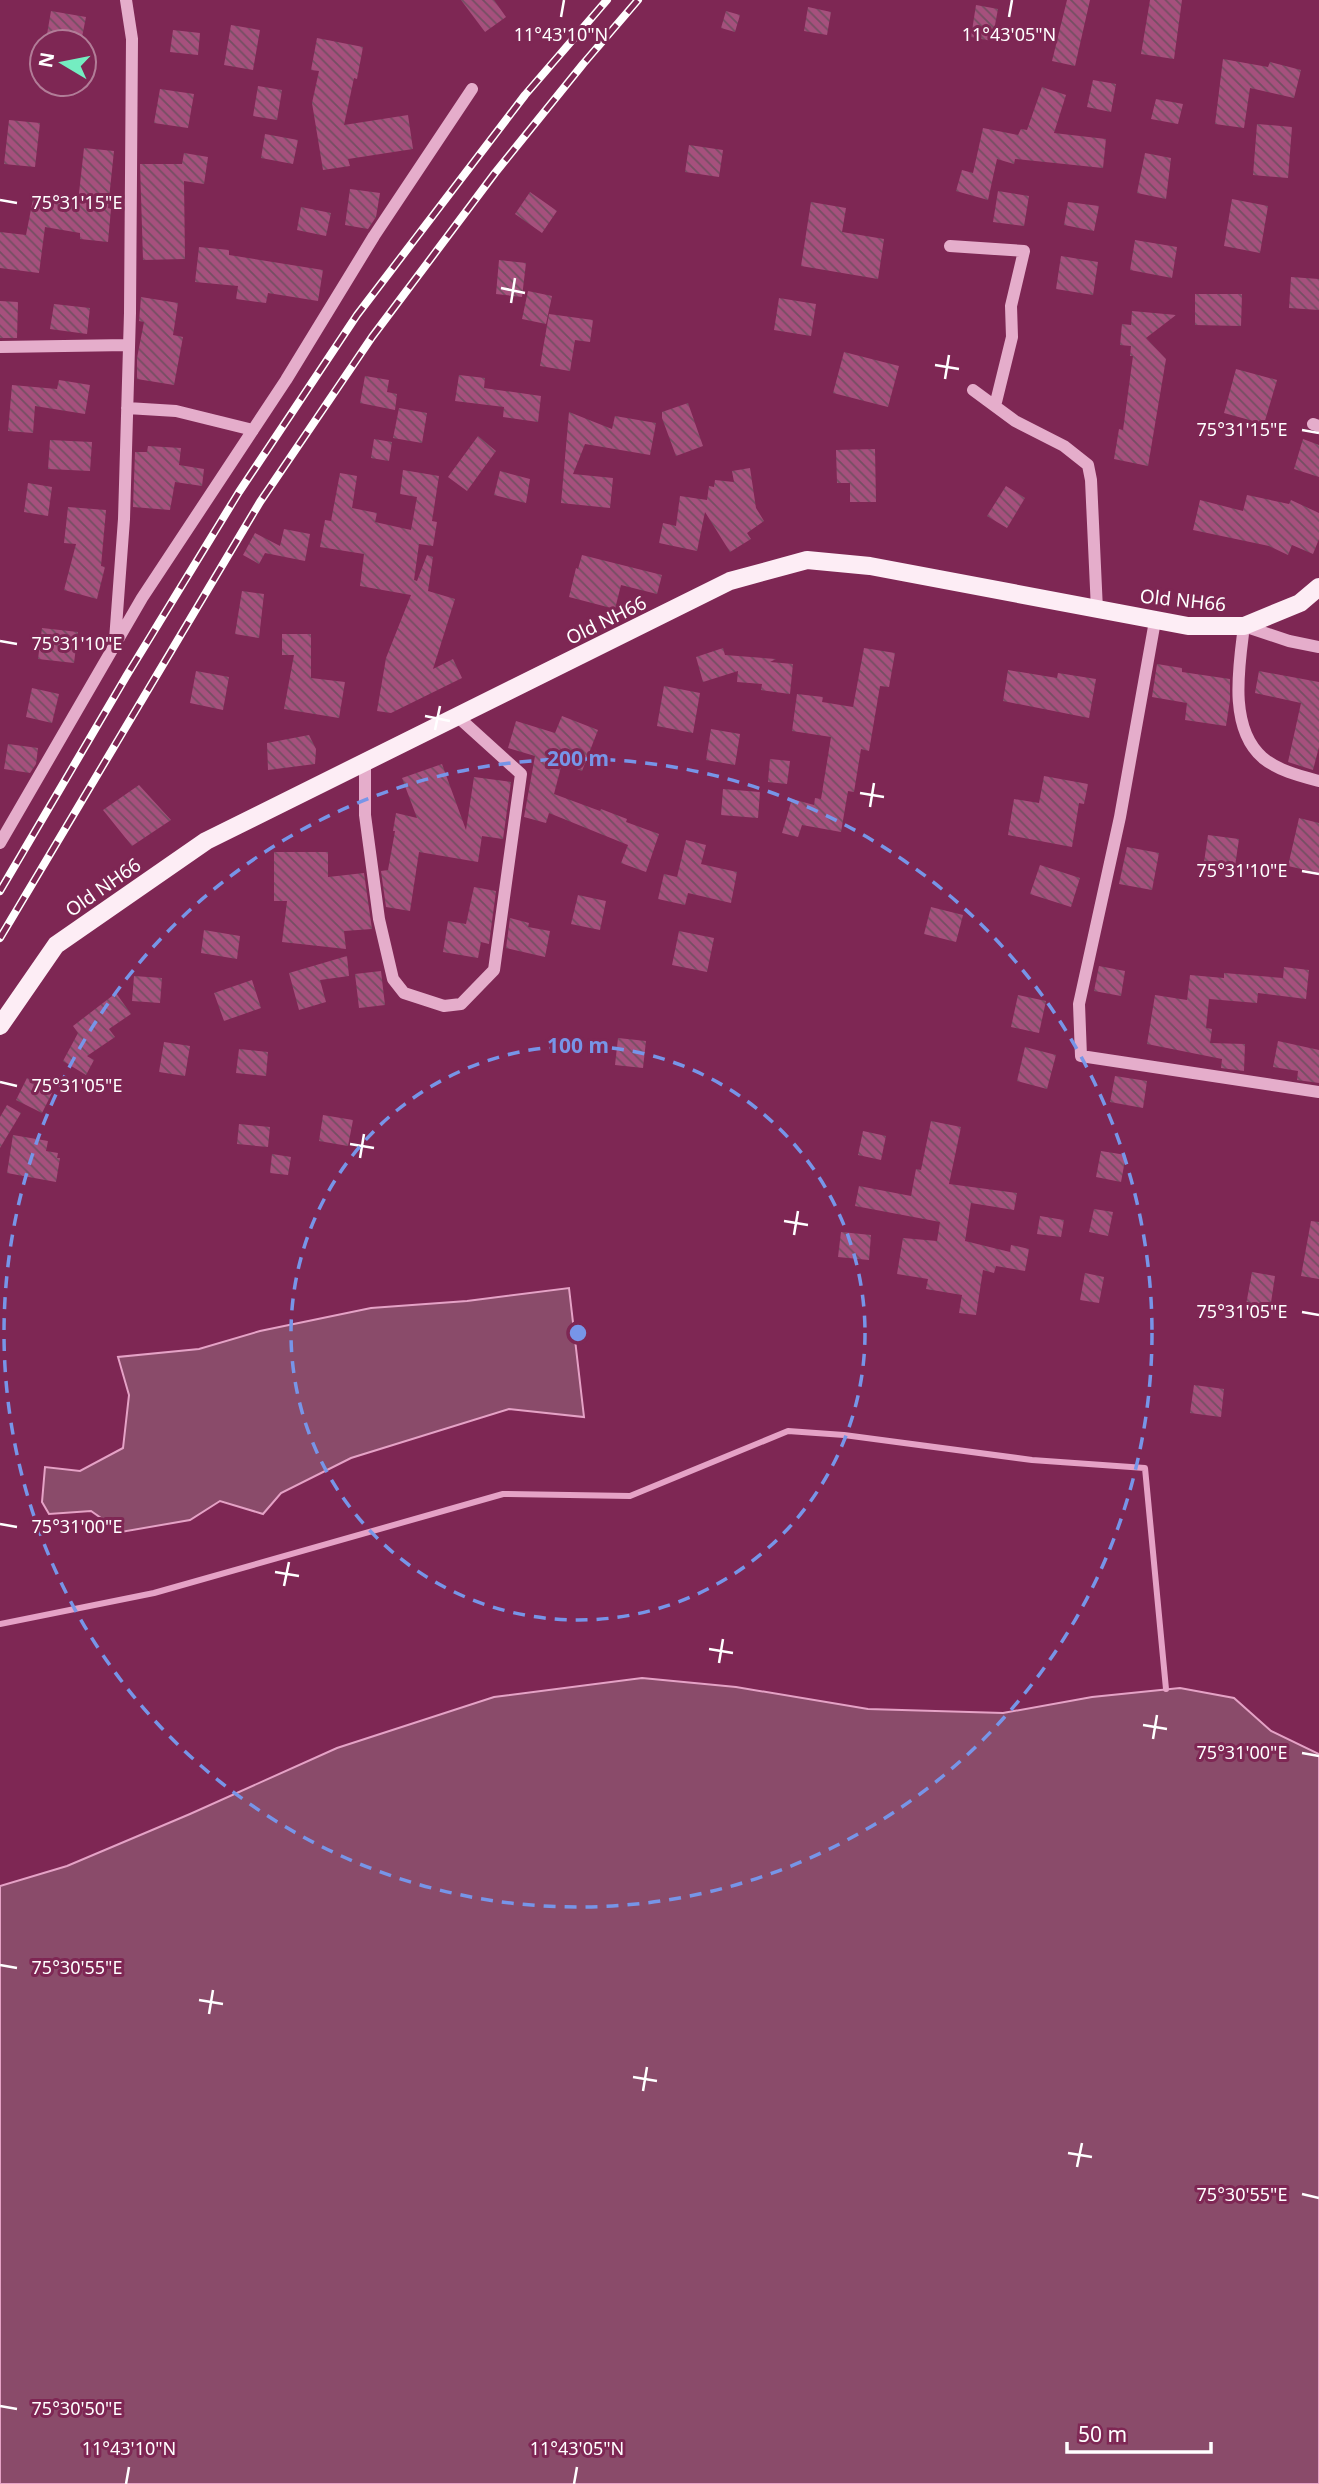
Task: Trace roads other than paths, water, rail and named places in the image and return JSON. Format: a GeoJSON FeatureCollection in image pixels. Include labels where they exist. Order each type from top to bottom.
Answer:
{"type":"FeatureCollection","features":[{"type":"Feature","properties":{"kind":"main road","name":"Old NH66"},"geometry":{"type":"LineString","coordinates":[[0,1026],[56,946],[206,841],[730,581],[807,560],[870,566],[1188,626],[1244,626],[1300,603],[1319,587]]}},
{"type":"Feature","properties":{"kind":"street"},"geometry":{"type":"LineString","coordinates":[[115,643],[124,519],[127,408],[132,40],[126,0]]}},
{"type":"Feature","properties":{"kind":"street"},"geometry":{"type":"LineString","coordinates":[[0,843],[142,598],[471,89]]}},
{"type":"Feature","properties":{"kind":"street"},"geometry":{"type":"LineString","coordinates":[[950,246],[1024,251],[1011,306],[1012,337],[995,406]]}},
{"type":"Feature","properties":{"kind":"street"},"geometry":{"type":"LineString","coordinates":[[0,347],[128,345]]}},
{"type":"Feature","properties":{"kind":"street"},"geometry":{"type":"LineString","coordinates":[[973,390],[1016,421],[1064,446],[1088,465],[1097,610]]}},
{"type":"Feature","properties":{"kind":"street"},"geometry":{"type":"LineString","coordinates":[[127,408],[176,411],[253,430]]}},
{"type":"Feature","properties":{"kind":"street"},"geometry":{"type":"LineString","coordinates":[[1155,621],[1120,817],[1079,1004],[1081,1056],[1319,1092]]}},
{"type":"Feature","properties":{"kind":"street"},"geometry":{"type":"LineString","coordinates":[[1319,647],[1289,641],[1244,626],[1239,663],[1240,708],[1246,735],[1262,757],[1290,773],[1319,781]]}},
{"type":"Feature","properties":{"kind":"street"},"geometry":{"type":"LineString","coordinates":[[365,762],[365,815],[379,919],[393,979],[404,993],[444,1006],[461,1004],[494,970],[521,774],[458,717]]}},
{"type":"Feature","properties":{"kind":"waterway"},"geometry":{"type":"LineString","coordinates":[[0,1624],[154,1593],[503,1494],[630,1496],[788,1431],[844,1435],[1032,1460],[1145,1468],[1166,1689]]}},
{"type":"Feature","properties":{"kind":"railway"},"geometry":{"type":"LineString","coordinates":[[0,891],[239,492],[357,315],[525,95],[607,0]]}},
{"type":"Feature","properties":{"kind":"railway"},"geometry":{"type":"LineString","coordinates":[[0,938],[260,502],[372,337],[495,173],[638,0]]}}]}
